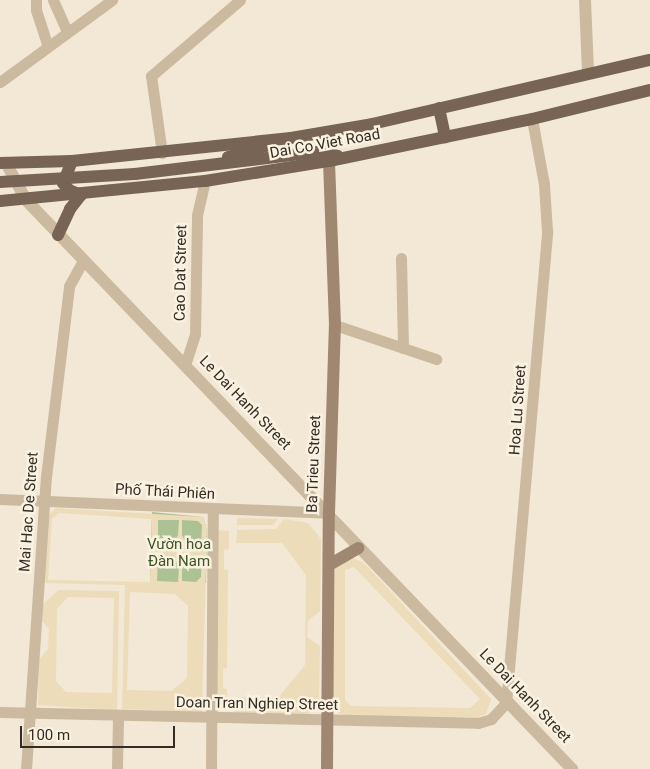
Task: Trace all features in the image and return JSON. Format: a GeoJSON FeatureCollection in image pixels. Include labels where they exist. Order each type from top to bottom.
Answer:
{"type":"FeatureCollection","features":[{"type":"Feature","properties":{"kind":"main road","name":"Dai Co Viet Road"},"geometry":{"type":"LineString","coordinates":[[3,163],[72,161],[291,138],[372,124],[588,72],[650,60]]}},
{"type":"Feature","properties":{"kind":"main road","name":"Dai Co Viet Road"},"geometry":{"type":"LineString","coordinates":[[0,201],[81,195],[205,181],[329,161],[532,119],[650,90]]}},
{"type":"Feature","properties":{"kind":"main road"},"geometry":{"type":"LineString","coordinates":[[439,108],[445,137]]}},
{"type":"Feature","properties":{"kind":"main road"},"geometry":{"type":"LineString","coordinates":[[189,167],[291,138]]}},
{"type":"Feature","properties":{"kind":"main road"},"geometry":{"type":"LineString","coordinates":[[0,182],[116,176],[318,152],[346,157]]}},
{"type":"Feature","properties":{"kind":"main road"},"geometry":{"type":"LineString","coordinates":[[58,235],[70,209],[81,195],[69,190],[63,183],[72,161]]}},
{"type":"Feature","properties":{"kind":"main road","name":"Ba Trieu Street"},"geometry":{"type":"LineString","coordinates":[[327,769],[329,513],[335,325],[329,161]]}},
{"type":"Feature","properties":{"kind":"main road"},"geometry":{"type":"LineString","coordinates":[[329,565],[359,548]]}},
{"type":"Feature","properties":{"kind":"street"},"geometry":{"type":"LineString","coordinates":[[36,0],[36,10],[48,46]]}},
{"type":"Feature","properties":{"kind":"street"},"geometry":{"type":"LineString","coordinates":[[54,0],[67,32]]}},
{"type":"Feature","properties":{"kind":"street"},"geometry":{"type":"LineString","coordinates":[[0,82],[112,0]]}},
{"type":"Feature","properties":{"kind":"street"},"geometry":{"type":"LineString","coordinates":[[162,153],[151,76],[240,0]]}},
{"type":"Feature","properties":{"kind":"street"},"geometry":{"type":"LineString","coordinates":[[585,0],[588,72]]}},
{"type":"Feature","properties":{"kind":"street","name":"Hoa Lu Street"},"geometry":{"type":"LineString","coordinates":[[506,703],[547,231],[544,184],[532,119]]}},
{"type":"Feature","properties":{"kind":"street","name":"Le Dai Hanh Street"},"geometry":{"type":"LineString","coordinates":[[3,163],[26,200],[58,235],[329,513],[359,548],[506,703],[572,769]]}},
{"type":"Feature","properties":{"kind":"street","name":"Cao Dat Street"},"geometry":{"type":"LineString","coordinates":[[186,365],[196,327],[197,215],[205,181]]}},
{"type":"Feature","properties":{"kind":"street"},"geometry":{"type":"LineString","coordinates":[[401,258],[404,348]]}},
{"type":"Feature","properties":{"kind":"street","name":"Mai Hac De Street"},"geometry":{"type":"LineString","coordinates":[[26,769],[44,500],[69,286],[83,261]]}},
{"type":"Feature","properties":{"kind":"street"},"geometry":{"type":"LineString","coordinates":[[335,325],[436,358]]}},
{"type":"Feature","properties":{"kind":"street","name":"Phố Thái Phiên"},"geometry":{"type":"LineString","coordinates":[[0,499],[213,510],[329,513]]}},
{"type":"Feature","properties":{"kind":"street"},"geometry":{"type":"LineString","coordinates":[[211,769],[213,510]]}},
{"type":"Feature","properties":{"kind":"street","name":"Doan Tran Nghiep Street"},"geometry":{"type":"LineString","coordinates":[[0,712],[478,723],[491,719],[506,703]]}},
{"type":"Feature","properties":{"kind":"street"},"geometry":{"type":"LineString","coordinates":[[117,769],[118,716]]}},
{"type":"Feature","properties":{"kind":"green space","name":"Vườn hoa Đàn Nam"},"geometry":{"type":"Polygon","coordinates":[[[152,512],[203,517],[207,530],[206,583],[150,582],[152,512]]]}},
{"type":"Feature","properties":{"kind":"shaded area"},"geometry":{"type":"Polygon","coordinates":[[[56,508],[203,517],[207,530],[202,712],[122,709],[125,585],[44,583],[48,515],[56,508]],[[59,513],[52,519],[48,580],[150,582],[152,519],[59,513]],[[158,520],[158,546],[173,546],[178,535],[179,520],[158,520]],[[182,520],[182,535],[188,547],[201,547],[202,525],[198,521],[182,520]],[[158,555],[157,581],[178,582],[179,567],[173,555],[158,555]],[[188,556],[182,567],[182,581],[196,582],[201,577],[202,556],[188,556]],[[130,592],[127,690],[171,691],[187,678],[188,606],[175,594],[130,592]]]}},
{"type":"Feature","properties":{"kind":"shaded area"},"geometry":{"type":"Polygon","coordinates":[[[237,518],[278,519],[273,525],[237,525],[237,518]]]}},
{"type":"Feature","properties":{"kind":"shaded area"},"geometry":{"type":"Polygon","coordinates":[[[284,519],[308,523],[321,539],[320,611],[308,621],[307,637],[320,646],[319,699],[307,715],[234,715],[234,697],[278,698],[305,665],[306,575],[282,543],[236,543],[237,530],[276,529],[284,519]]]}},
{"type":"Feature","properties":{"kind":"shaded area"},"geometry":{"type":"Polygon","coordinates":[[[217,530],[229,531],[229,549],[224,550],[224,569],[228,570],[227,668],[223,669],[223,688],[227,689],[227,702],[215,702],[217,530]]]}},
{"type":"Feature","properties":{"kind":"shaded area"},"geometry":{"type":"Polygon","coordinates":[[[353,558],[364,563],[491,699],[486,714],[478,717],[347,716],[338,713],[333,697],[334,572],[336,566],[353,558]],[[354,567],[345,570],[345,700],[351,706],[470,708],[480,699],[354,567]]]}},
{"type":"Feature","properties":{"kind":"shaded area"},"geometry":{"type":"Polygon","coordinates":[[[59,590],[119,591],[117,710],[38,705],[39,660],[48,649],[49,629],[41,620],[42,605],[59,590]],[[68,597],[57,609],[56,681],[66,692],[112,693],[114,598],[68,597]]]}}]}
